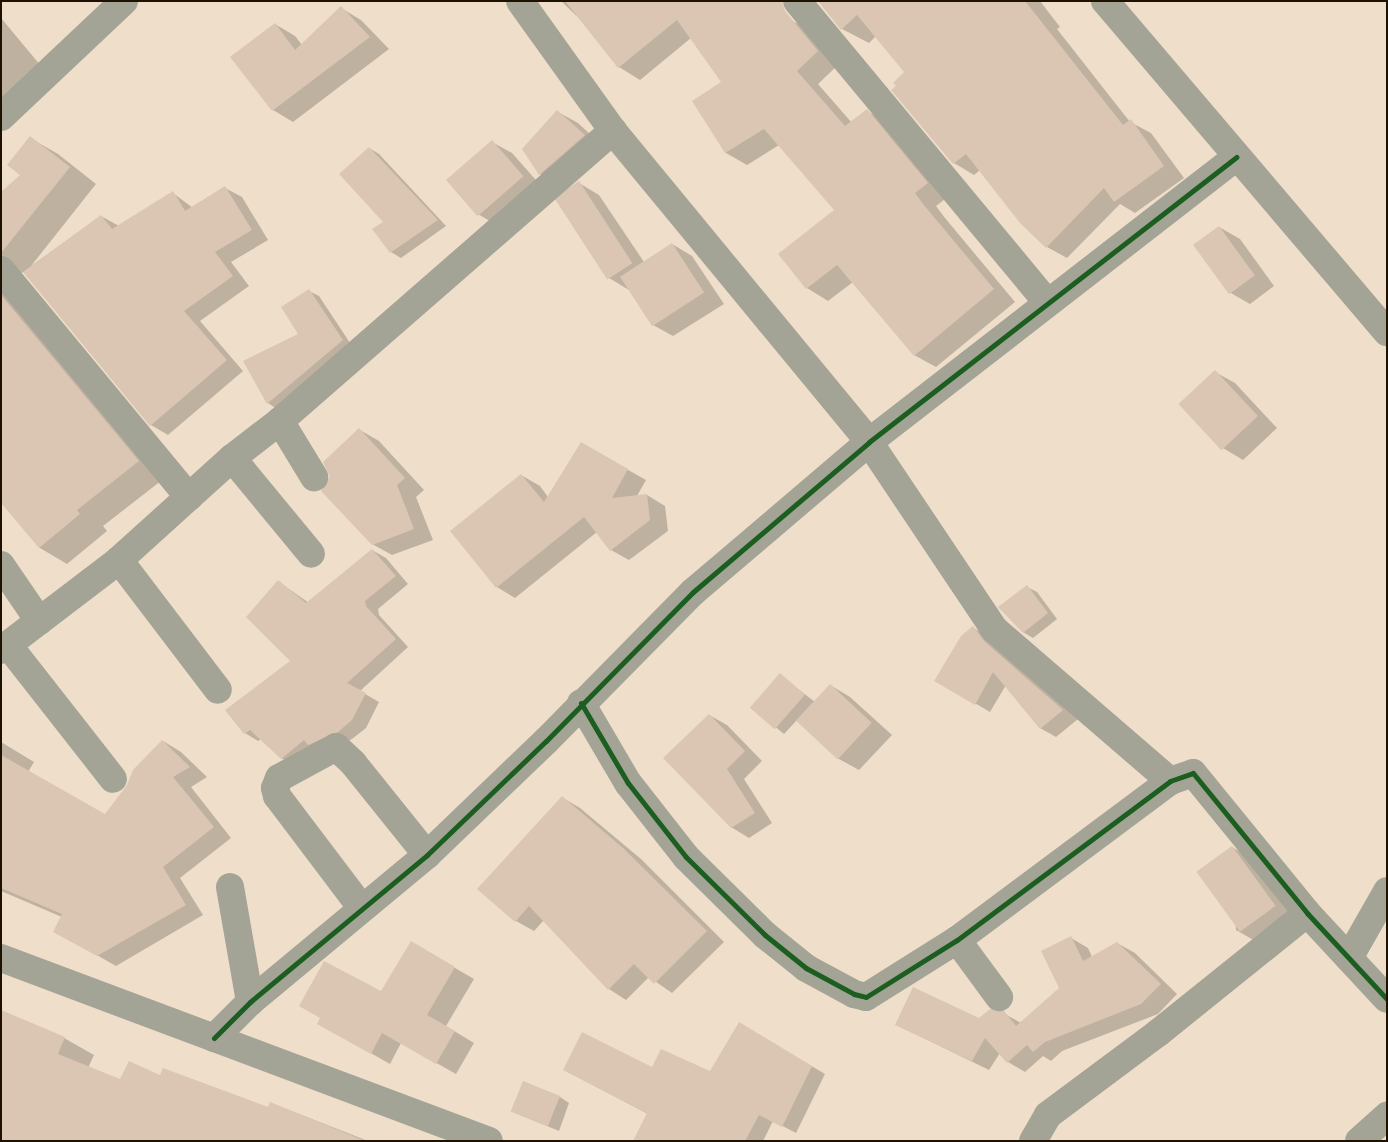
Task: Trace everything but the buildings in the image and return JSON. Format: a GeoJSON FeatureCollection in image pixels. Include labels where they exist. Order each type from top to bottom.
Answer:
{"type":"FeatureCollection","features":[{"type":"Feature","properties":{"kind":"street"},"geometry":{"type":"LineString","coordinates":[[1,117],[124,1]]}},
{"type":"Feature","properties":{"kind":"street"},"geometry":{"type":"LineString","coordinates":[[520,1],[613,131],[869,442],[994,629],[1170,781]]}},
{"type":"Feature","properties":{"kind":"street"},"geometry":{"type":"LineString","coordinates":[[797,1],[1047,302]]}},
{"type":"Feature","properties":{"kind":"street"},"geometry":{"type":"LineString","coordinates":[[1105,1],[1387,332]]}},
{"type":"Feature","properties":{"kind":"street"},"geometry":{"type":"LineString","coordinates":[[113,779],[5,648],[119,560],[232,458],[280,421],[613,131]]}},
{"type":"Feature","properties":{"kind":"street"},"geometry":{"type":"LineString","coordinates":[[214,1038],[250,1002],[427,855],[546,741],[581,703],[694,592],[869,442],[1047,302],[1237,157]]}},
{"type":"Feature","properties":{"kind":"street"},"geometry":{"type":"LineString","coordinates":[[1,270],[189,497]]}},
{"type":"Feature","properties":{"kind":"street"},"geometry":{"type":"LineString","coordinates":[[280,421],[314,477]]}},
{"type":"Feature","properties":{"kind":"street"},"geometry":{"type":"LineString","coordinates":[[232,458],[312,554]]}},
{"type":"Feature","properties":{"kind":"street"},"geometry":{"type":"LineString","coordinates":[[119,560],[218,690]]}},
{"type":"Feature","properties":{"kind":"street"},"geometry":{"type":"LineString","coordinates":[[1,565],[39,621]]}},
{"type":"Feature","properties":{"kind":"street"},"geometry":{"type":"LineString","coordinates":[[581,703],[628,783],[686,857],[765,935],[806,968],[866,997],[957,940],[1170,781],[1193,773],[1307,913],[1387,998]]}},
{"type":"Feature","properties":{"kind":"street"},"geometry":{"type":"LineString","coordinates":[[361,908],[277,796],[275,788],[279,778],[336,747],[353,763],[427,855]]}},
{"type":"Feature","properties":{"kind":"street"},"geometry":{"type":"LineString","coordinates":[[230,886],[250,1002]]}},
{"type":"Feature","properties":{"kind":"street"},"geometry":{"type":"LineString","coordinates":[[1349,958],[1387,891]]}},
{"type":"Feature","properties":{"kind":"street"},"geometry":{"type":"LineString","coordinates":[[1034,1141],[1048,1115],[1158,1033],[1307,913]]}},
{"type":"Feature","properties":{"kind":"street"},"geometry":{"type":"LineString","coordinates":[[957,940],[999,997]]}},
{"type":"Feature","properties":{"kind":"street"},"geometry":{"type":"LineString","coordinates":[[1,958],[489,1141]]}},
{"type":"Feature","properties":{"kind":"street"},"geometry":{"type":"LineString","coordinates":[[1359,1141],[1387,1116]]}},
{"type":"Feature","properties":{"kind":"cycle path"},"geometry":{"type":"LineString","coordinates":[[214,1038],[250,1002],[427,855],[546,741],[693,592],[869,442],[1237,157]]}},
{"type":"Feature","properties":{"kind":"cycle path"},"geometry":{"type":"LineString","coordinates":[[581,703],[628,783],[686,857],[765,935],[806,968],[854,994],[866,997],[957,940],[1170,781],[1193,773],[1307,913],[1387,999]]}}]}
